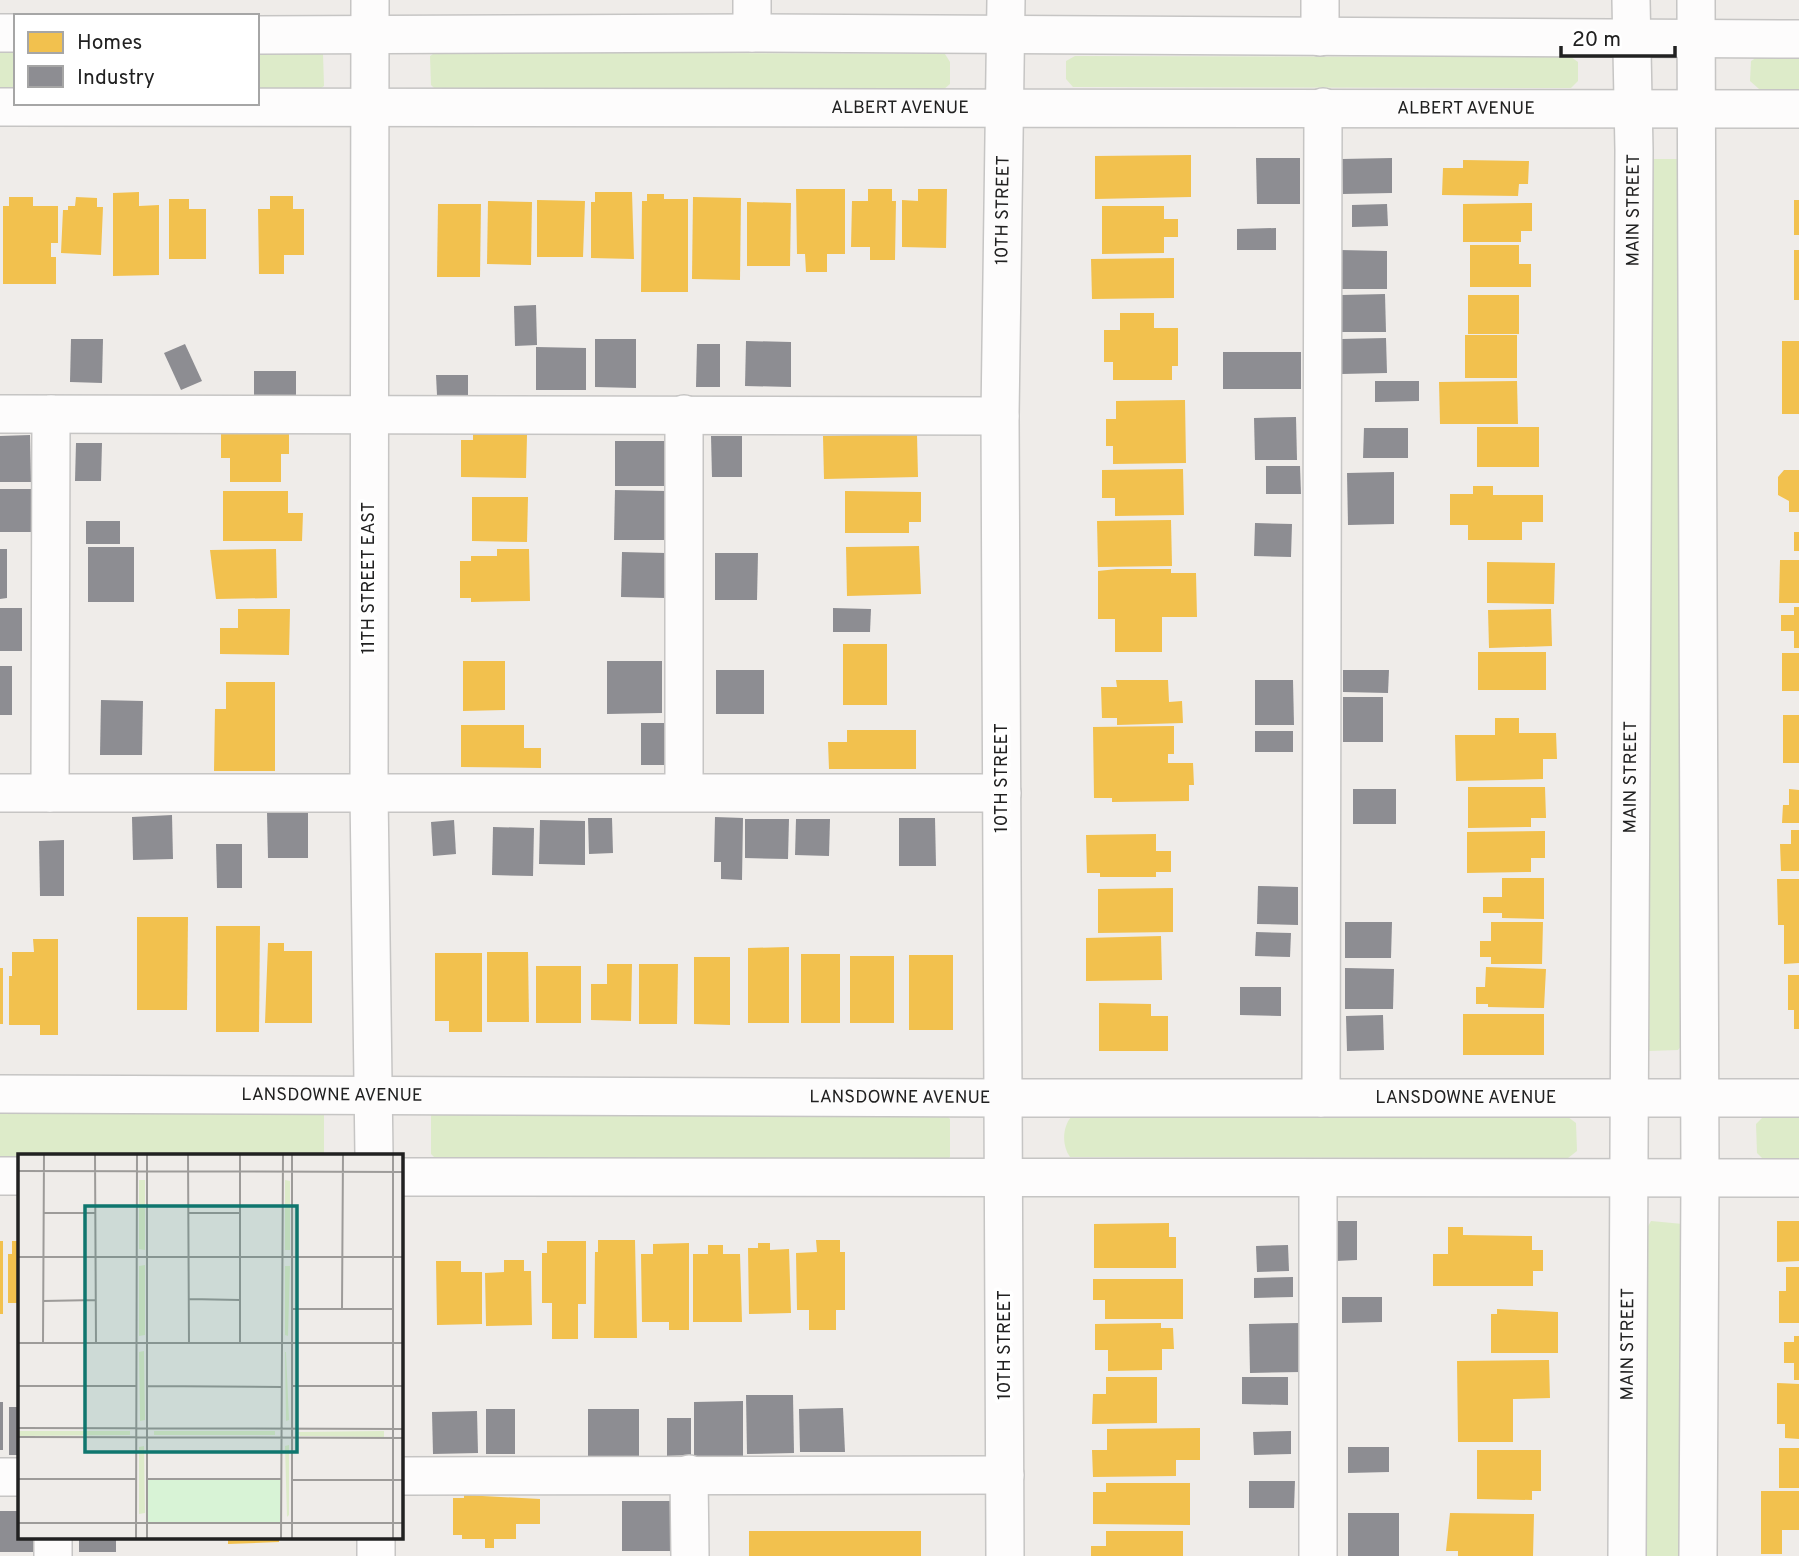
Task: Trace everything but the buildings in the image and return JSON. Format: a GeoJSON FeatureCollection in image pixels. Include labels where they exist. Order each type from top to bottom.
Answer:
{"type":"FeatureCollection","features":[{"type":"Feature","properties":{"kind":"street","name":"10TH STREET"},"geometry":{"type":"LineString","coordinates":[[1005,1556],[1000,416],[1006,0]]}},
{"type":"Feature","properties":{"kind":"street"},"geometry":{"type":"LineString","coordinates":[[1320,0],[1320,37]]}},
{"type":"Feature","properties":{"kind":"street","name":"MAIN STREET"},"geometry":{"type":"LineString","coordinates":[[1628,1556],[1634,109],[1630,0]]}},
{"type":"Feature","properties":{"kind":"street"},"geometry":{"type":"LineString","coordinates":[[1696,0],[1700,1178],[1698,1556]]}},
{"type":"Feature","properties":{"kind":"street"},"geometry":{"type":"LineString","coordinates":[[259,34],[370,18],[752,17],[1006,36],[1799,39]]}},
{"type":"Feature","properties":{"kind":"street","name":"11TH STREET EAST"},"geometry":{"type":"LineString","coordinates":[[370,18],[369,793],[374,1154]]}},
{"type":"Feature","properties":{"kind":"street","name":"ALBERT AVENUE"},"geometry":{"type":"LineString","coordinates":[[0,107],[1799,109]]}},
{"type":"Feature","properties":{"kind":"street"},"geometry":{"type":"LineString","coordinates":[[1321,1098],[1323,107]]}},
{"type":"Feature","properties":{"kind":"street"},"geometry":{"type":"LineString","coordinates":[[0,414],[1000,416]]}},
{"type":"Feature","properties":{"kind":"street"},"geometry":{"type":"LineString","coordinates":[[50,793],[51,414]]}},
{"type":"Feature","properties":{"kind":"street"},"geometry":{"type":"LineString","coordinates":[[684,414],[684,791]]}},
{"type":"Feature","properties":{"kind":"street"},"geometry":{"type":"LineString","coordinates":[[0,793],[1002,793]]}},
{"type":"Feature","properties":{"kind":"street","name":"LANSDOWNE AVENUE"},"geometry":{"type":"LineString","coordinates":[[0,1094],[1799,1098]]}},
{"type":"Feature","properties":{"kind":"street"},"geometry":{"type":"LineString","coordinates":[[0,1176],[18,1176]]}},
{"type":"Feature","properties":{"kind":"street"},"geometry":{"type":"LineString","coordinates":[[402,1177],[1799,1178]]}},
{"type":"Feature","properties":{"kind":"street"},"geometry":{"type":"LineString","coordinates":[[1318,1178],[1318,1556]]}},
{"type":"Feature","properties":{"kind":"street"},"geometry":{"type":"LineString","coordinates":[[689,1474],[690,1556]]}},
{"type":"Feature","properties":{"kind":"street"},"geometry":{"type":"LineString","coordinates":[[402,1476],[1005,1475]]}},
{"type":"Feature","properties":{"kind":"street"},"geometry":{"type":"LineString","coordinates":[[0,1477],[18,1477]]}},
{"type":"Feature","properties":{"kind":"street"},"geometry":{"type":"LineString","coordinates":[[53,1538],[53,1556]]}},
{"type":"Feature","properties":{"kind":"street"},"geometry":{"type":"LineString","coordinates":[[376,1538],[376,1556]]}},
{"type":"Feature","properties":{"kind":"green space"},"geometry":{"type":"Polygon","coordinates":[[[319,50],[323,54],[324,86],[318,90],[259,90],[259,51],[319,50]]]}},
{"type":"Feature","properties":{"kind":"green space"},"geometry":{"type":"Polygon","coordinates":[[[0,51],[14,51],[14,91],[0,91],[0,51]]]}},
{"type":"Feature","properties":{"kind":"green space"},"geometry":{"type":"Polygon","coordinates":[[[436,52],[945,54],[950,62],[950,84],[943,90],[436,90],[431,85],[430,56],[436,52]]]}},
{"type":"Feature","properties":{"kind":"green space"},"geometry":{"type":"Polygon","coordinates":[[[1075,56],[1571,57],[1578,62],[1578,81],[1571,88],[1073,87],[1066,79],[1066,61],[1075,56]]]}},
{"type":"Feature","properties":{"kind":"green space"},"geometry":{"type":"Polygon","coordinates":[[[1759,56],[1799,56],[1799,89],[1759,89],[1750,81],[1751,61],[1759,56]]]}},
{"type":"Feature","properties":{"kind":"green space"},"geometry":{"type":"Polygon","coordinates":[[[1649,159],[1681,159],[1683,1044],[1678,1050],[1649,1051],[1646,1045],[1649,159]]]}},
{"type":"Feature","properties":{"kind":"green space"},"geometry":{"type":"Polygon","coordinates":[[[0,1109],[317,1109],[324,1115],[324,1154],[18,1154],[18,1160],[0,1160],[0,1109]]]}},
{"type":"Feature","properties":{"kind":"green space"},"geometry":{"type":"Polygon","coordinates":[[[436,1110],[942,1110],[950,1119],[950,1157],[946,1161],[438,1161],[431,1154],[431,1115],[436,1110]]]}},
{"type":"Feature","properties":{"kind":"green space"},"geometry":{"type":"Polygon","coordinates":[[[1071,1117],[1568,1117],[1576,1123],[1577,1151],[1568,1158],[1070,1157],[1064,1137],[1071,1117]]]}},
{"type":"Feature","properties":{"kind":"green space"},"geometry":{"type":"Polygon","coordinates":[[[1763,1117],[1799,1117],[1799,1158],[1762,1158],[1757,1153],[1756,1124],[1763,1117]]]}},
{"type":"Feature","properties":{"kind":"green space"},"geometry":{"type":"Polygon","coordinates":[[[1651,1221],[1683,1224],[1684,1556],[1646,1556],[1646,1230],[1651,1221]]]}}]}
